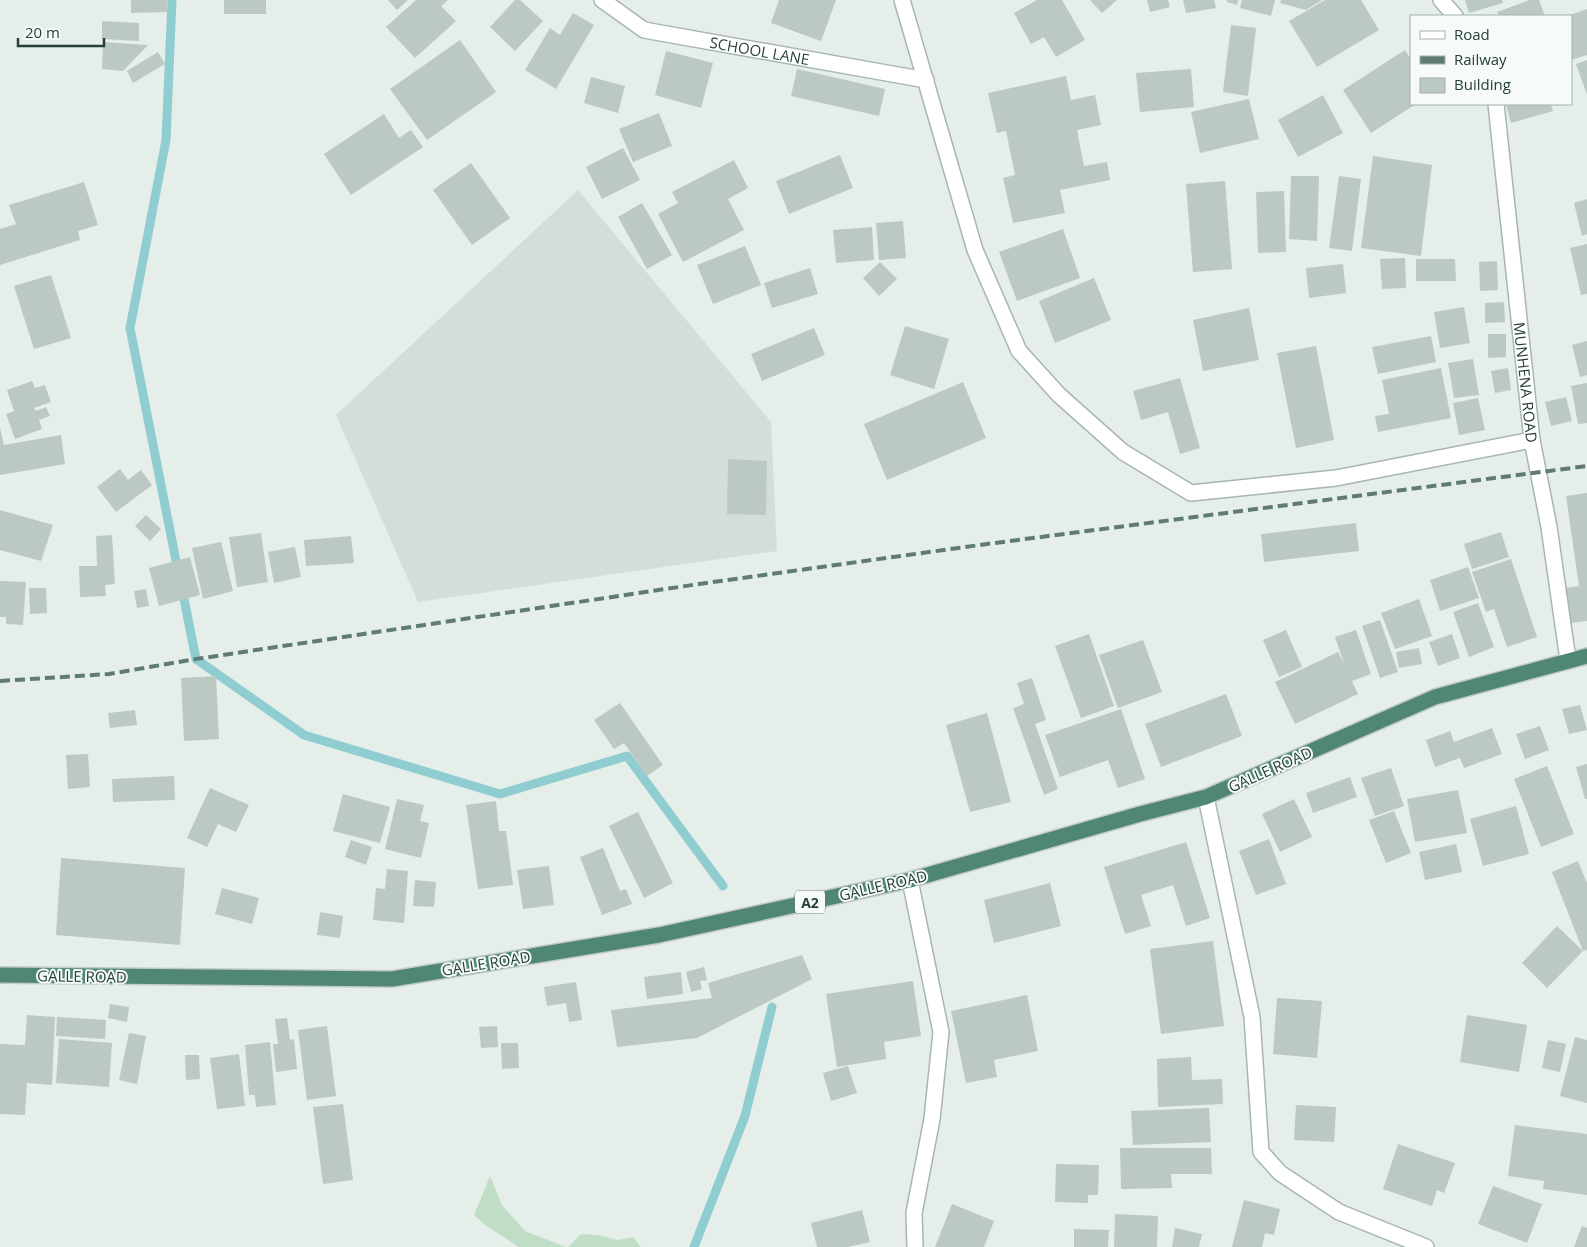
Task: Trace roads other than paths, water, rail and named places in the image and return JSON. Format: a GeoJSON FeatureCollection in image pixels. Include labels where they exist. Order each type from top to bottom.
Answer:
{"type":"FeatureCollection","features":[{"type":"Feature","properties":{"kind":"highway","name":"GALLE ROAD"},"geometry":{"type":"LineString","coordinates":[[0,975],[392,979],[658,935],[910,880],[1206,797],[1435,697],[1587,656]]}},
{"type":"Feature","properties":{"kind":"street","name":"SCHOOL LANE"},"geometry":{"type":"LineString","coordinates":[[602,0],[644,30],[926,80]]}},
{"type":"Feature","properties":{"kind":"street"},"geometry":{"type":"LineString","coordinates":[[902,0],[975,250],[1019,351],[1059,396],[1123,452],[1191,492],[1336,478],[1532,440]]}},
{"type":"Feature","properties":{"kind":"street"},"geometry":{"type":"LineString","coordinates":[[1441,0],[1454,15]]}},
{"type":"Feature","properties":{"kind":"street","name":"MUNHENA ROAD"},"geometry":{"type":"LineString","coordinates":[[1496,105],[1532,440],[1549,527],[1568,660]]}},
{"type":"Feature","properties":{"kind":"street"},"geometry":{"type":"LineString","coordinates":[[1206,797],[1252,1017],[1261,1152],[1280,1173],[1339,1212],[1426,1247]]}},
{"type":"Feature","properties":{"kind":"street"},"geometry":{"type":"LineString","coordinates":[[910,880],[940,1032],[932,1119],[914,1213],[915,1247]]}},
{"type":"Feature","properties":{"kind":"waterway"},"geometry":{"type":"LineString","coordinates":[[172,0],[166,140],[130,328],[178,571]]}},
{"type":"Feature","properties":{"kind":"waterway"},"geometry":{"type":"LineString","coordinates":[[182,589],[196,659],[304,735],[500,794],[627,756],[723,886]]}},
{"type":"Feature","properties":{"kind":"waterway"},"geometry":{"type":"LineString","coordinates":[[694,1247],[745,1116],[772,1007]]}},
{"type":"Feature","properties":{"kind":"railway"},"geometry":{"type":"LineString","coordinates":[[0,681],[109,674],[196,659],[699,584],[987,544],[1587,466]]}}]}
